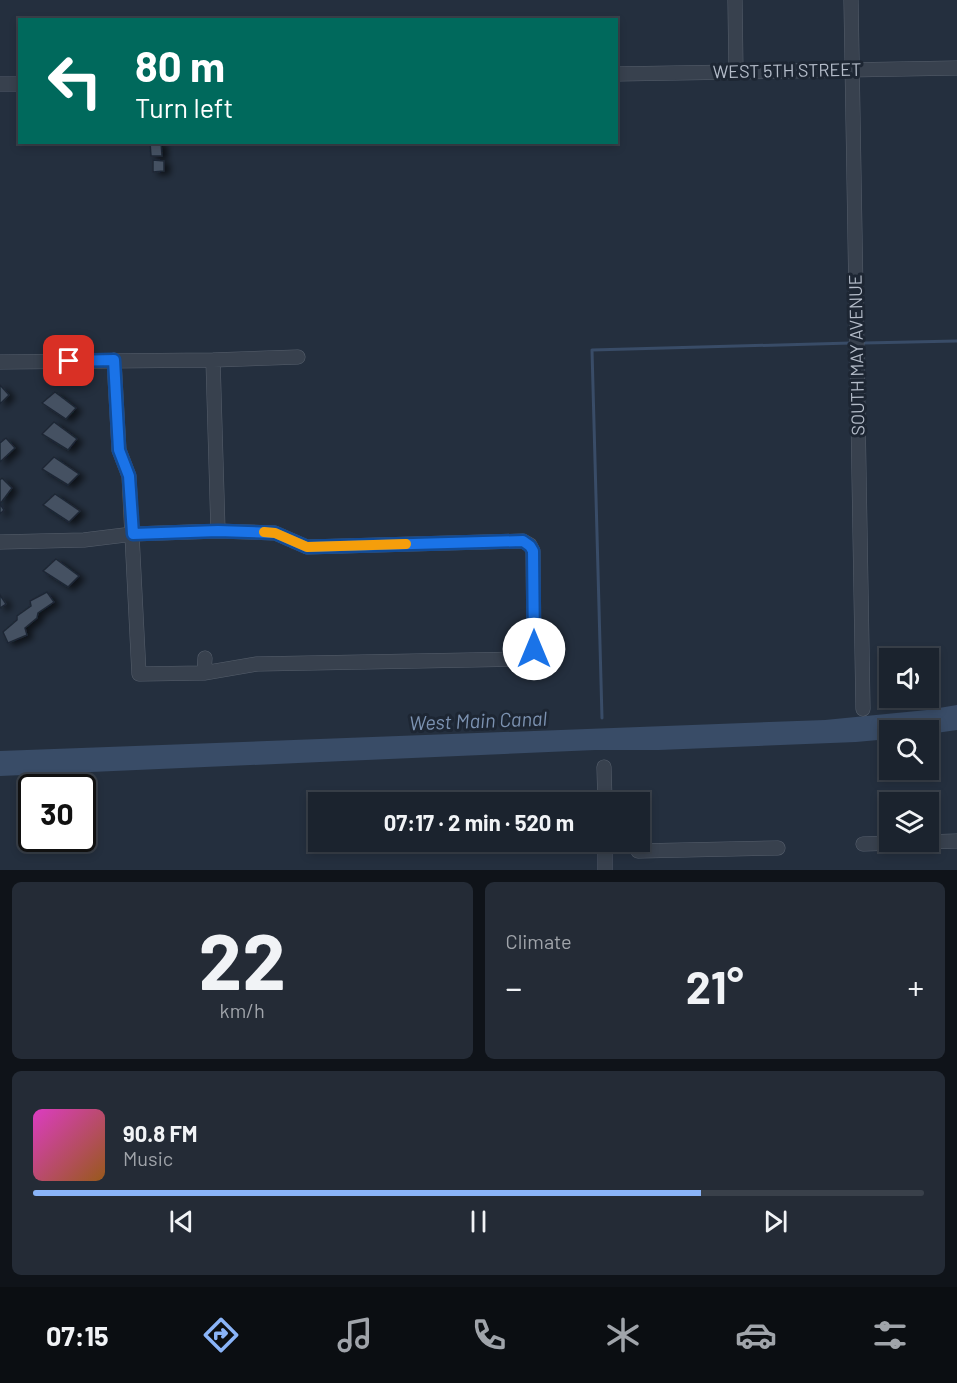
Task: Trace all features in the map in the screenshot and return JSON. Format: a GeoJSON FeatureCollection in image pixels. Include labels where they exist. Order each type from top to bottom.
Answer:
{"type":"FeatureCollection","features":[{"type":"Feature","properties":{"kind":"street"},"geometry":{"type":"LineString","coordinates":[[735,0],[736,72]]}},
{"type":"Feature","properties":{"kind":"street","name":"SOUTH MAY AVENUE"},"geometry":{"type":"LineString","coordinates":[[851,0],[863,709]]}},
{"type":"Feature","properties":{"kind":"street","name":"WEST 5TH STREET"},"geometry":{"type":"LineString","coordinates":[[618,74],[957,68]]}},
{"type":"Feature","properties":{"kind":"street"},"geometry":{"type":"LineString","coordinates":[[0,84],[18,84]]}},
{"type":"Feature","properties":{"kind":"street"},"geometry":{"type":"LineString","coordinates":[[0,362],[298,357]]}},
{"type":"Feature","properties":{"kind":"street"},"geometry":{"type":"LineString","coordinates":[[0,542],[84,540],[133,534],[218,531],[275,533],[307,547],[523,541],[533,551],[534,649],[532,656],[527,659],[257,664],[204,673],[138,674],[133,534],[129,476],[119,450],[114,360]]}},
{"type":"Feature","properties":{"kind":"street"},"geometry":{"type":"LineString","coordinates":[[213,360],[218,531]]}},
{"type":"Feature","properties":{"kind":"street"},"geometry":{"type":"LineString","coordinates":[[204,673],[205,658]]}},
{"type":"Feature","properties":{"kind":"street"},"geometry":{"type":"LineString","coordinates":[[604,767],[604,792]]}},
{"type":"Feature","properties":{"kind":"street"},"geometry":{"type":"LineString","coordinates":[[863,844],[957,842]]}},
{"type":"Feature","properties":{"kind":"street"},"geometry":{"type":"LineString","coordinates":[[650,851],[778,848]]}},
{"type":"Feature","properties":{"kind":"street"},"geometry":{"type":"LineString","coordinates":[[605,852],[605,870]]}},
{"type":"Feature","properties":{"kind":"water"},"geometry":{"type":"Polygon","coordinates":[[[957,705],[957,730],[939,733],[939,720],[879,720],[879,740],[856,742],[659,750],[595,750],[0,776],[0,751],[825,720],[957,705]]]}},
{"type":"Feature","properties":{"kind":"building"},"geometry":{"type":"Polygon","coordinates":[[[150,144],[161,144],[162,156],[151,156],[150,144]]]}},
{"type":"Feature","properties":{"kind":"building"},"geometry":{"type":"Polygon","coordinates":[[[153,160],[164,161],[164,171],[153,172],[153,160]]]}},
{"type":"Feature","properties":{"kind":"building"},"geometry":{"type":"Polygon","coordinates":[[[0,385],[9,395],[0,404],[0,385]]]}},
{"type":"Feature","properties":{"kind":"building"},"geometry":{"type":"Polygon","coordinates":[[[55,392],[76,408],[66,419],[42,403],[55,392]]]}},
{"type":"Feature","properties":{"kind":"building"},"geometry":{"type":"Polygon","coordinates":[[[54,422],[77,439],[68,450],[42,434],[54,422]]]}},
{"type":"Feature","properties":{"kind":"building"},"geometry":{"type":"Polygon","coordinates":[[[6,438],[15,448],[0,462],[0,443],[6,438]]]}},
{"type":"Feature","properties":{"kind":"building"},"geometry":{"type":"Polygon","coordinates":[[[54,457],[79,474],[68,485],[42,469],[54,457]]]}},
{"type":"Feature","properties":{"kind":"building"},"geometry":{"type":"Polygon","coordinates":[[[2,478],[12,488],[0,504],[0,480],[2,478]]]}},
{"type":"Feature","properties":{"kind":"building"},"geometry":{"type":"Polygon","coordinates":[[[55,494],[80,511],[69,522],[43,505],[55,494]]]}},
{"type":"Feature","properties":{"kind":"building"},"geometry":{"type":"Polygon","coordinates":[[[56,559],[79,576],[68,587],[43,571],[56,559]]]}},
{"type":"Feature","properties":{"kind":"building"},"geometry":{"type":"Polygon","coordinates":[[[47,592],[54,602],[38,613],[37,618],[25,628],[27,635],[8,643],[3,632],[17,620],[17,616],[31,606],[30,601],[47,592]]]}},
{"type":"Feature","properties":{"kind":"building"},"geometry":{"type":"Polygon","coordinates":[[[0,595],[6,604],[0,608],[0,595]]]}},
{"type":"Feature","properties":{"kind":"waterway"},"geometry":{"type":"LineString","coordinates":[[864,343],[957,341]]}},
{"type":"Feature","properties":{"kind":"waterway"},"geometry":{"type":"LineString","coordinates":[[602,718],[592,350],[851,343]]}},
{"type":"Feature","properties":{"kind":"slow traffic"},"geometry":{"type":"LineString","coordinates":[[264,532],[275,533],[307,547],[406,544]]}},
{"type":"Feature","properties":{"kind":"route"},"geometry":{"type":"LineString","coordinates":[[69,361],[114,360],[119,450],[129,476],[133,534],[218,531],[275,533],[307,547],[523,541],[533,551],[534,560],[534,649]]}},
{"type":"Feature","properties":{"kind":"water label","name":"West Main Canal"},"geometry":{"type":"Point","coordinates":[478,721]}}]}
